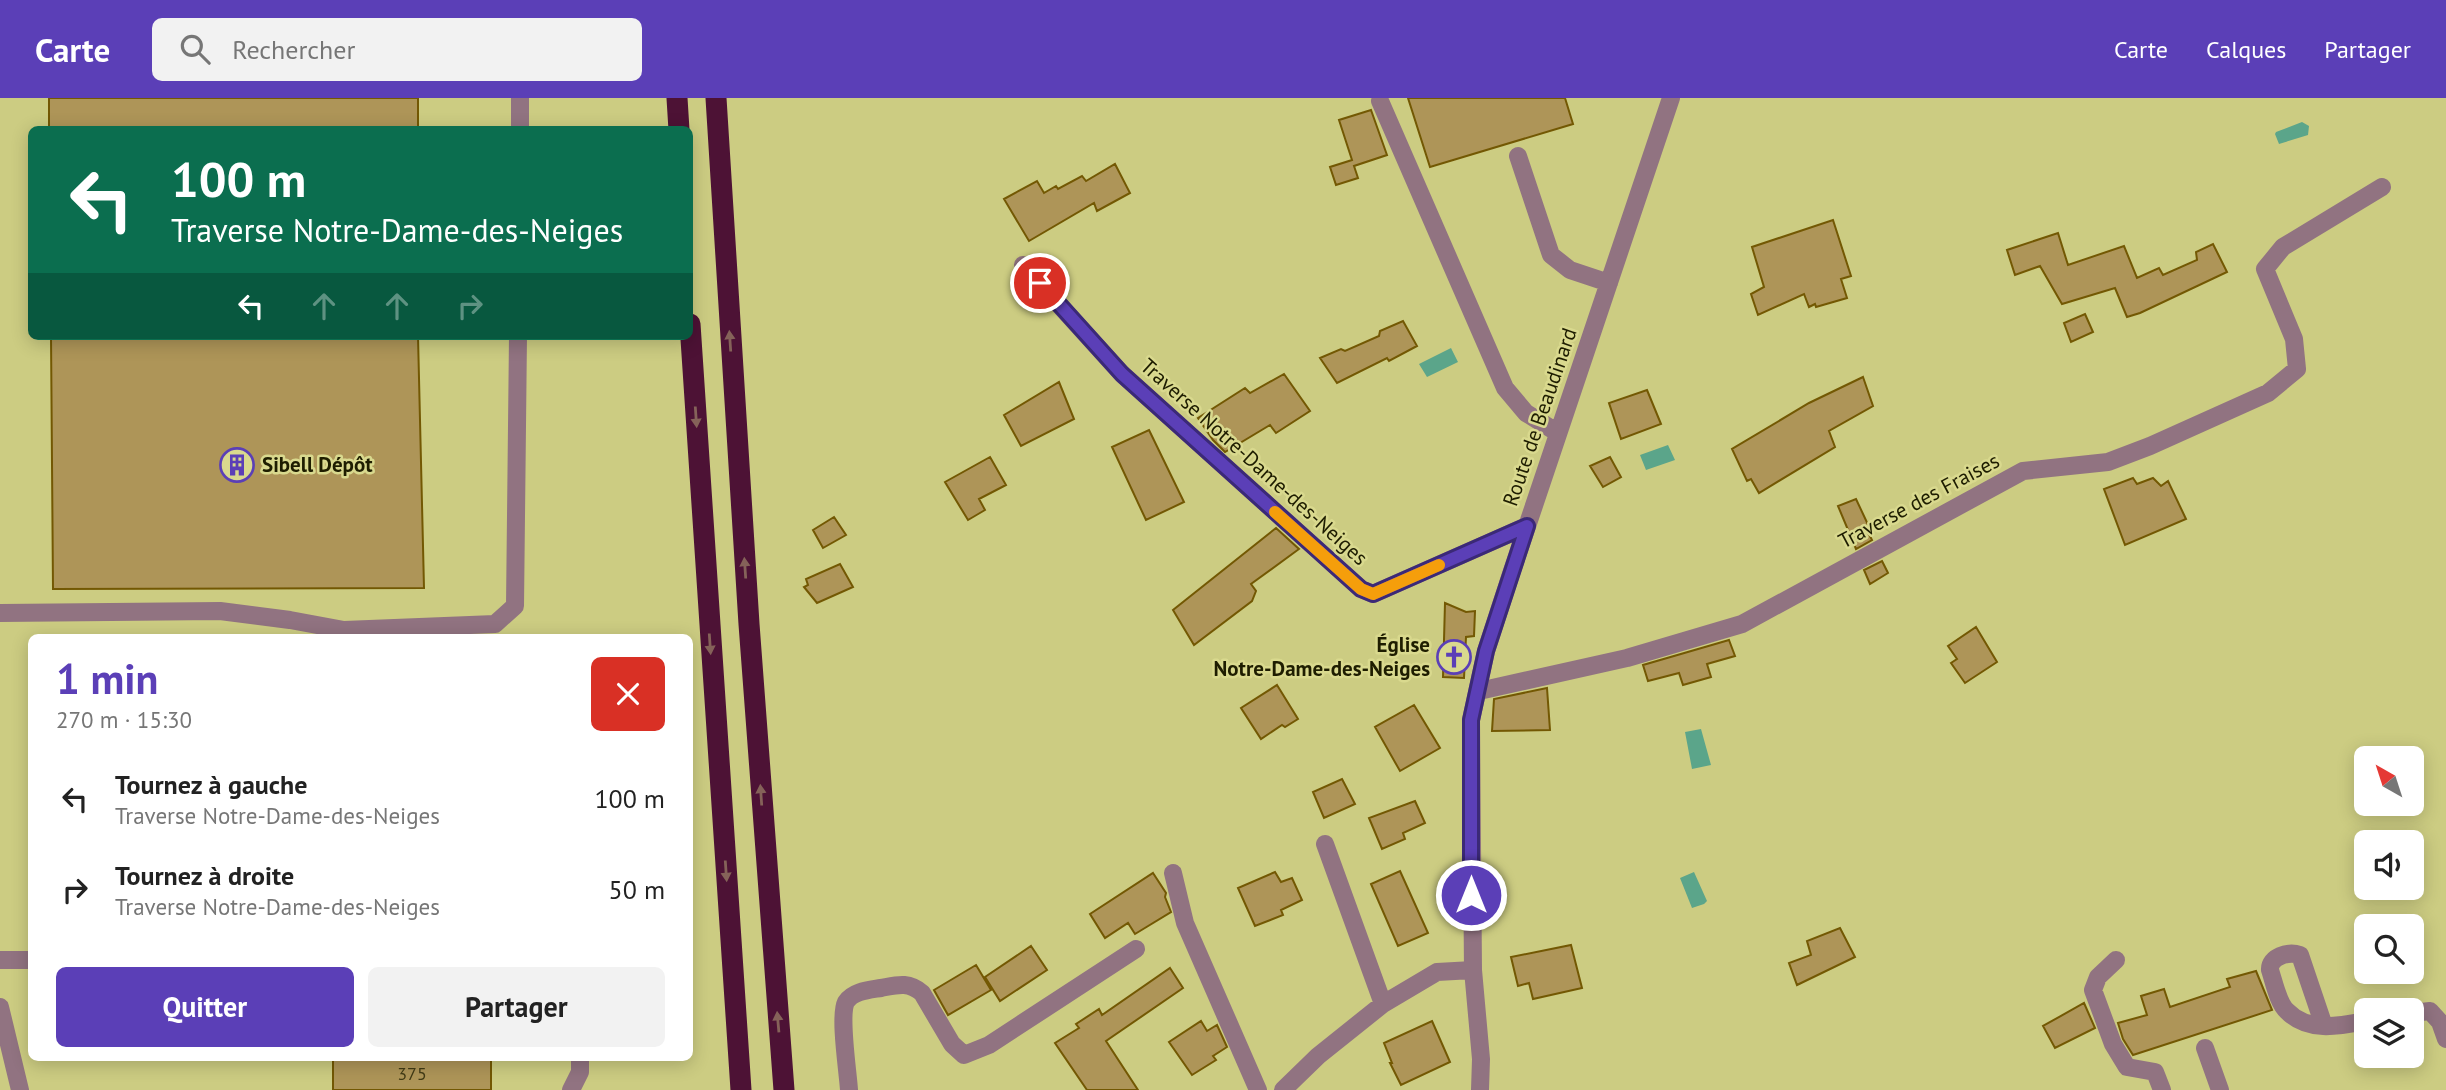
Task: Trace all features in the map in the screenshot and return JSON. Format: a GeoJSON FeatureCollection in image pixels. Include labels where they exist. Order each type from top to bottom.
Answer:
{"type":"FeatureCollection","features":[{"type":"Feature","properties":{"kind":"highway"},"geometry":{"type":"LineString","coordinates":[[677,98],[679,126]]}},
{"type":"Feature","properties":{"kind":"highway"},"geometry":{"type":"LineString","coordinates":[[716,98],[748,624],[784,1090]]}},
{"type":"Feature","properties":{"kind":"highway"},"geometry":{"type":"LineString","coordinates":[[691,340],[741,1090]]}},
{"type":"Feature","properties":{"kind":"street"},"geometry":{"type":"LineString","coordinates":[[520,98],[520,126]]}},
{"type":"Feature","properties":{"kind":"street","name":"Route de Beaudinard"},"geometry":{"type":"LineString","coordinates":[[1480,1090],[1481,1059],[1473,970],[1471,720],[1486,651],[1671,98]]}},
{"type":"Feature","properties":{"kind":"street"},"geometry":{"type":"LineString","coordinates":[[1380,101],[1505,388],[1525,413],[1558,433]]}},
{"type":"Feature","properties":{"kind":"street"},"geometry":{"type":"LineString","coordinates":[[1518,156],[1551,255],[1570,270],[1609,283]]}},
{"type":"Feature","properties":{"kind":"street","name":"Traverse des Fraises"},"geometry":{"type":"LineString","coordinates":[[1479,691],[1627,658],[1742,624],[2023,471],[2108,462],[2268,393],[2297,369],[2294,339],[2265,269],[2283,247],[2382,187]]}},
{"type":"Feature","properties":{"kind":"street","name":"Traverse Notre-Dame-des-Neiges"},"geometry":{"type":"LineString","coordinates":[[1023,265],[1122,374],[1361,589],[1373,594],[1527,526]]}},
{"type":"Feature","properties":{"kind":"street"},"geometry":{"type":"LineString","coordinates":[[0,613],[220,611],[344,630],[495,624],[515,606],[518,340]]}},
{"type":"Feature","properties":{"kind":"street"},"geometry":{"type":"LineString","coordinates":[[1325,844],[1383,1004]]}},
{"type":"Feature","properties":{"kind":"street"},"geometry":{"type":"LineString","coordinates":[[1172,873],[1185,923],[1258,1090]]}},
{"type":"Feature","properties":{"kind":"street"},"geometry":{"type":"LineString","coordinates":[[849,1090],[843,1013],[847,1001],[858,993],[904,983],[914,986],[922,993],[951,1044],[964,1055],[989,1045],[1136,949]]}},
{"type":"Feature","properties":{"kind":"street"},"geometry":{"type":"LineString","coordinates":[[0,960],[28,960]]}},
{"type":"Feature","properties":{"kind":"street"},"geometry":{"type":"LineString","coordinates":[[2116,960],[2098,977],[2093,989],[2113,1044],[2127,1067],[2155,1072],[2162,1090]]}},
{"type":"Feature","properties":{"kind":"street"},"geometry":{"type":"LineString","coordinates":[[1283,1090],[1318,1056],[1383,1004],[1437,972],[1473,970]]}},
{"type":"Feature","properties":{"kind":"street"},"geometry":{"type":"LineString","coordinates":[[0,1007],[17,1088]]}},
{"type":"Feature","properties":{"kind":"street"},"geometry":{"type":"LineString","coordinates":[[2424,1012],[2430,1011],[2440,1022],[2446,1039]]}},
{"type":"Feature","properties":{"kind":"street"},"geometry":{"type":"LineString","coordinates":[[2324,1026],[2354,1023]]}},
{"type":"Feature","properties":{"kind":"street"},"geometry":{"type":"LineString","coordinates":[[2205,1048],[2220,1090]]}},
{"type":"Feature","properties":{"kind":"street"},"geometry":{"type":"LineString","coordinates":[[572,1090],[580,1072],[580,1061]]}},
{"type":"Feature","properties":{"kind":"shaded area"},"geometry":{"type":"Polygon","coordinates":[[[2302,122],[2309,126],[2308,135],[2279,144],[2276,132],[2302,122]]]}},
{"type":"Feature","properties":{"kind":"shaded area"},"geometry":{"type":"Polygon","coordinates":[[[1451,348],[1458,362],[1427,377],[1419,364],[1451,348]]]}},
{"type":"Feature","properties":{"kind":"shaded area"},"geometry":{"type":"Polygon","coordinates":[[[1668,445],[1675,460],[1646,470],[1640,455],[1668,445]]]}},
{"type":"Feature","properties":{"kind":"shaded area"},"geometry":{"type":"Polygon","coordinates":[[[1701,729],[1711,765],[1692,769],[1685,732],[1701,729]]]}},
{"type":"Feature","properties":{"kind":"shaded area"},"geometry":{"type":"Polygon","coordinates":[[[1694,872],[1707,901],[1692,908],[1680,878],[1694,872]]]}},
{"type":"Feature","properties":{"kind":"building"},"geometry":{"type":"Polygon","coordinates":[[[49,98],[418,98],[418,126],[49,126],[49,98]]]}},
{"type":"Feature","properties":{"kind":"building"},"geometry":{"type":"Polygon","coordinates":[[[1408,98],[1565,98],[1573,124],[1430,167],[1408,98]]]}},
{"type":"Feature","properties":{"kind":"building"},"geometry":{"type":"Polygon","coordinates":[[[1371,110],[1387,155],[1354,166],[1358,178],[1336,185],[1330,167],[1352,160],[1339,120],[1371,110]]]}},
{"type":"Feature","properties":{"kind":"building"},"geometry":{"type":"Polygon","coordinates":[[[1115,164],[1130,193],[1097,211],[1094,203],[1029,241],[1004,199],[1037,181],[1044,193],[1082,176],[1086,181],[1115,164]]]}},
{"type":"Feature","properties":{"kind":"building"},"geometry":{"type":"Polygon","coordinates":[[[1833,220],[1851,276],[1841,279],[1847,298],[1809,307],[1804,294],[1758,315],[1751,294],[1764,287],[1752,247],[1833,220]]]}},
{"type":"Feature","properties":{"kind":"building"},"geometry":{"type":"Polygon","coordinates":[[[2058,233],[2068,265],[2124,246],[2137,278],[2159,268],[2163,275],[2197,260],[2196,252],[2213,244],[2227,272],[2127,317],[2115,288],[2062,304],[2040,266],[2015,275],[2007,250],[2058,233]]]}},
{"type":"Feature","properties":{"kind":"building"},"geometry":{"type":"Polygon","coordinates":[[[2085,314],[2093,332],[2071,342],[2064,323],[2085,314]]]}},
{"type":"Feature","properties":{"kind":"building"},"geometry":{"type":"Polygon","coordinates":[[[1403,321],[1417,346],[1389,361],[1387,358],[1337,383],[1320,358],[1341,349],[1345,351],[1379,336],[1380,331],[1403,321]]]}},
{"type":"Feature","properties":{"kind":"building","name":"Sibell Dépôt"},"geometry":{"type":"Polygon","coordinates":[[[51,340],[418,340],[424,588],[53,589],[51,340]]]}},
{"type":"Feature","properties":{"kind":"building"},"geometry":{"type":"Polygon","coordinates":[[[1284,374],[1310,411],[1276,433],[1270,425],[1225,452],[1198,418],[1245,388],[1250,393],[1284,374]]]}},
{"type":"Feature","properties":{"kind":"building"},"geometry":{"type":"Polygon","coordinates":[[[1863,377],[1873,406],[1829,431],[1835,447],[1759,493],[1751,479],[1747,481],[1732,449],[1809,403],[1863,377]]]}},
{"type":"Feature","properties":{"kind":"building"},"geometry":{"type":"Polygon","coordinates":[[[1059,382],[1074,419],[1021,446],[1004,415],[1059,382]]]}},
{"type":"Feature","properties":{"kind":"building"},"geometry":{"type":"Polygon","coordinates":[[[1647,390],[1661,424],[1621,439],[1609,403],[1647,390]]]}},
{"type":"Feature","properties":{"kind":"building"},"geometry":{"type":"Polygon","coordinates":[[[1149,430],[1184,502],[1146,520],[1112,447],[1149,430]]]}},
{"type":"Feature","properties":{"kind":"building"},"geometry":{"type":"Polygon","coordinates":[[[990,457],[1006,485],[979,499],[985,510],[968,520],[945,482],[990,457]]]}},
{"type":"Feature","properties":{"kind":"building"},"geometry":{"type":"Polygon","coordinates":[[[1610,457],[1621,477],[1603,487],[1590,466],[1610,457]]]}},
{"type":"Feature","properties":{"kind":"building"},"geometry":{"type":"Polygon","coordinates":[[[2133,478],[2137,484],[2153,478],[2161,486],[2168,481],[2186,519],[2125,545],[2104,489],[2133,478]]]}},
{"type":"Feature","properties":{"kind":"building"},"geometry":{"type":"Polygon","coordinates":[[[1856,499],[1871,531],[1868,532],[1872,540],[1856,549],[1838,506],[1856,499]]]}},
{"type":"Feature","properties":{"kind":"building"},"geometry":{"type":"Polygon","coordinates":[[[834,517],[846,535],[823,548],[813,530],[834,517]]]}},
{"type":"Feature","properties":{"kind":"building"},"geometry":{"type":"Polygon","coordinates":[[[1276,528],[1299,549],[1251,584],[1256,591],[1252,601],[1194,645],[1173,610],[1276,528]]]}},
{"type":"Feature","properties":{"kind":"building"},"geometry":{"type":"Polygon","coordinates":[[[1882,561],[1888,573],[1870,584],[1864,570],[1882,561]]]}},
{"type":"Feature","properties":{"kind":"building"},"geometry":{"type":"Polygon","coordinates":[[[840,564],[853,587],[817,603],[804,587],[808,585],[806,579],[840,564]]]}},
{"type":"Feature","properties":{"kind":"building","name":"Église Notre-Dame-des-Neiges"},"geometry":{"type":"Polygon","coordinates":[[[1445,603],[1466,612],[1475,611],[1474,636],[1466,637],[1464,678],[1443,677],[1445,603]]]}},
{"type":"Feature","properties":{"kind":"building"},"geometry":{"type":"Polygon","coordinates":[[[1976,627],[1997,662],[1965,683],[1951,663],[1957,659],[1948,646],[1976,627]]]}},
{"type":"Feature","properties":{"kind":"building"},"geometry":{"type":"Polygon","coordinates":[[[1729,640],[1735,656],[1707,664],[1711,677],[1683,685],[1679,673],[1648,681],[1643,665],[1729,640]]]}},
{"type":"Feature","properties":{"kind":"building"},"geometry":{"type":"Polygon","coordinates":[[[1277,685],[1298,719],[1285,727],[1282,725],[1261,739],[1241,708],[1277,685]]]}},
{"type":"Feature","properties":{"kind":"building"},"geometry":{"type":"Polygon","coordinates":[[[1547,688],[1550,730],[1492,731],[1494,699],[1547,688]]]}},
{"type":"Feature","properties":{"kind":"building"},"geometry":{"type":"Polygon","coordinates":[[[1414,705],[1440,748],[1400,771],[1375,727],[1414,705]]]}},
{"type":"Feature","properties":{"kind":"building"},"geometry":{"type":"Polygon","coordinates":[[[1342,779],[1355,804],[1324,818],[1313,792],[1342,779]]]}},
{"type":"Feature","properties":{"kind":"building"},"geometry":{"type":"Polygon","coordinates":[[[1415,801],[1425,823],[1403,833],[1405,839],[1382,849],[1369,818],[1415,801]]]}},
{"type":"Feature","properties":{"kind":"building"},"geometry":{"type":"Polygon","coordinates":[[[1400,871],[1428,933],[1398,946],[1371,884],[1400,871]]]}},
{"type":"Feature","properties":{"kind":"building"},"geometry":{"type":"Polygon","coordinates":[[[1275,872],[1281,882],[1292,878],[1302,900],[1281,910],[1283,915],[1255,926],[1238,888],[1275,872]]]}},
{"type":"Feature","properties":{"kind":"building"},"geometry":{"type":"Polygon","coordinates":[[[1153,873],[1166,893],[1171,912],[1135,934],[1128,923],[1105,938],[1090,914],[1153,873]]]}},
{"type":"Feature","properties":{"kind":"building"},"geometry":{"type":"Polygon","coordinates":[[[1840,928],[1855,957],[1797,985],[1789,963],[1811,955],[1807,941],[1840,928]]]}},
{"type":"Feature","properties":{"kind":"building"},"geometry":{"type":"Polygon","coordinates":[[[1571,945],[1582,988],[1533,999],[1529,983],[1518,986],[1511,957],[1571,945]]]}},
{"type":"Feature","properties":{"kind":"building"},"geometry":{"type":"Polygon","coordinates":[[[1031,946],[1047,970],[1000,1001],[985,977],[1031,946]]]}},
{"type":"Feature","properties":{"kind":"building"},"geometry":{"type":"Polygon","coordinates":[[[976,965],[991,990],[948,1015],[934,990],[976,965]]]}},
{"type":"Feature","properties":{"kind":"building"},"geometry":{"type":"Polygon","coordinates":[[[1170,968],[1183,988],[1106,1041],[1138,1090],[1087,1090],[1055,1043],[1079,1028],[1076,1024],[1099,1009],[1102,1015],[1170,968]]]}},
{"type":"Feature","properties":{"kind":"building"},"geometry":{"type":"Polygon","coordinates":[[[2256,971],[2272,1010],[2133,1055],[2123,1039],[2118,1023],[2147,1015],[2141,996],[2164,989],[2170,1007],[2230,987],[2227,979],[2256,971]]]}},
{"type":"Feature","properties":{"kind":"building"},"geometry":{"type":"Polygon","coordinates":[[[2084,1003],[2095,1028],[2055,1048],[2043,1026],[2084,1003]]]}},
{"type":"Feature","properties":{"kind":"building"},"geometry":{"type":"Polygon","coordinates":[[[1201,1021],[1207,1031],[1217,1025],[1227,1047],[1213,1056],[1216,1060],[1192,1075],[1169,1042],[1201,1021]]]}},
{"type":"Feature","properties":{"kind":"building"},"geometry":{"type":"Polygon","coordinates":[[[1432,1021],[1450,1062],[1401,1085],[1384,1043],[1432,1021]]]}},
{"type":"Feature","properties":{"kind":"building"},"geometry":{"type":"Polygon","coordinates":[[[333,1061],[491,1061],[491,1090],[333,1090],[333,1061]]]}},
{"type":"Feature","properties":{"kind":"slow traffic"},"geometry":{"type":"LineString","coordinates":[[1275,512],[1361,589],[1373,594],[1439,565]]}},
{"type":"Feature","properties":{"kind":"place","name":"Sibell Dépôt"},"geometry":{"type":"Point","coordinates":[237,465]}},
{"type":"Feature","properties":{"kind":"place","name":"Église Notre-Dame-des-Neiges"},"geometry":{"type":"Point","coordinates":[1454,657]}},
{"type":"Feature","properties":{"kind":"route"},"geometry":{"type":"LineString","coordinates":[[1040,283],[1122,374],[1361,589],[1373,594],[1527,526],[1486,651],[1471,720],[1471,895]]}}]}
